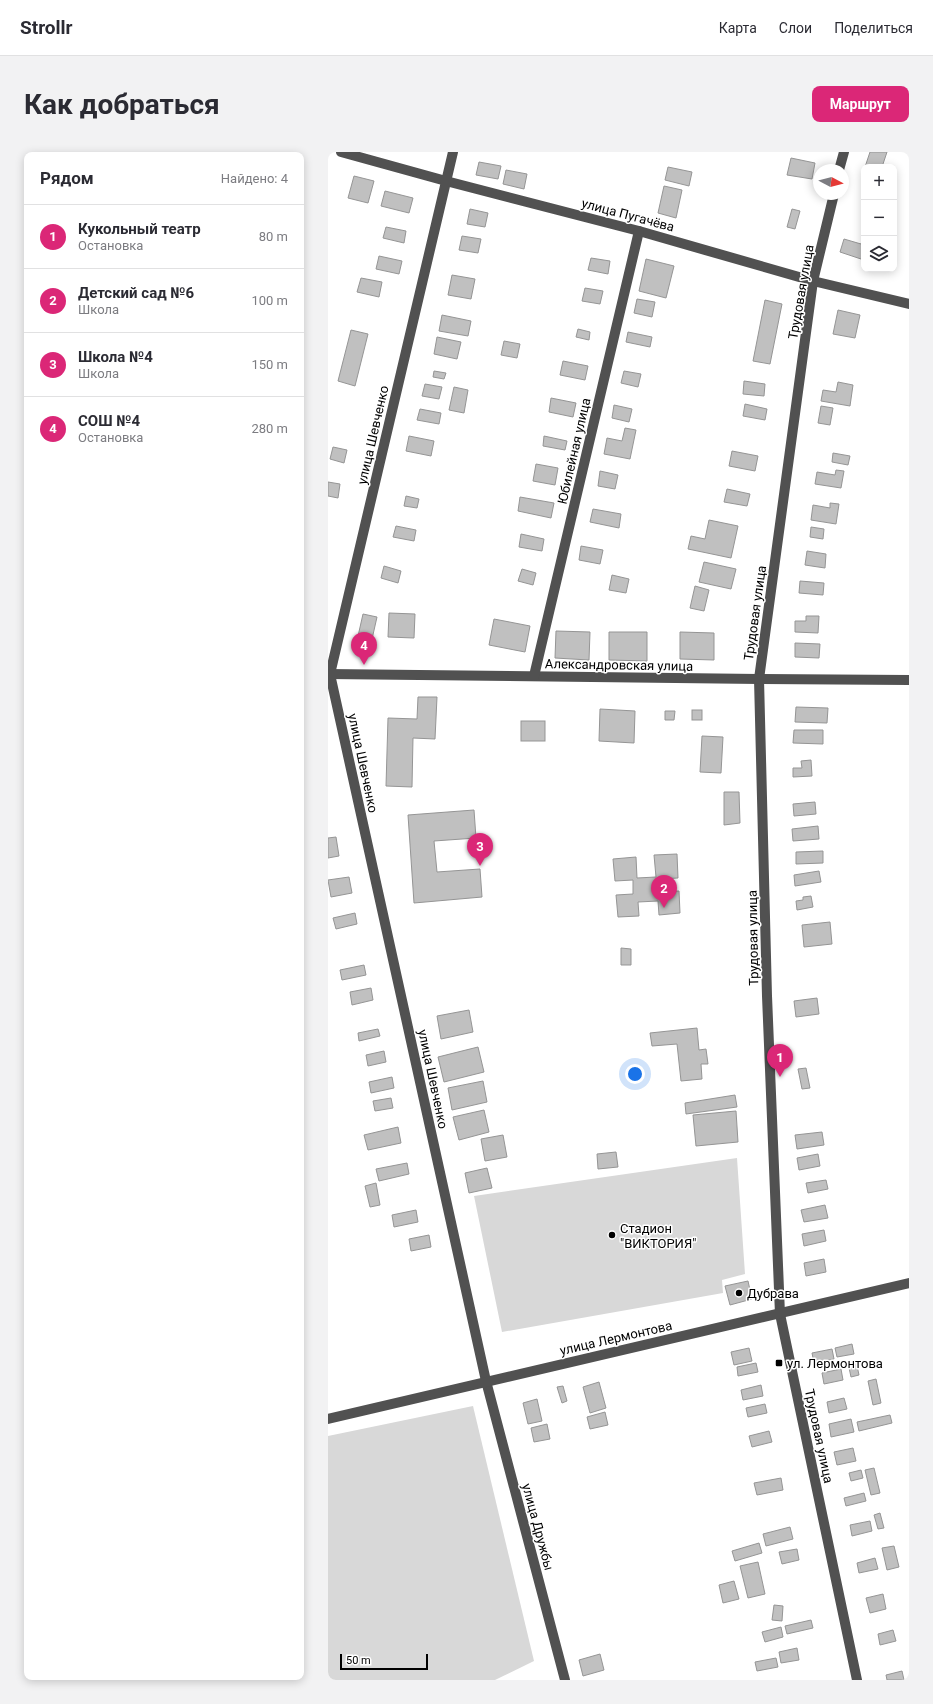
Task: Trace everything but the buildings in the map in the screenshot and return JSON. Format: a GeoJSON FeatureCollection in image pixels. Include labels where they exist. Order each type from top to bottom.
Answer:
{"type":"FeatureCollection","features":[{"type":"Feature","properties":{"kind":"street","name":"улица Пугачёва"},"geometry":{"type":"LineString","coordinates":[[341,152],[639,231],[813,281],[909,304]]}},
{"type":"Feature","properties":{"kind":"street","name":"улица Шевченко"},"geometry":{"type":"LineString","coordinates":[[453,152],[329,674],[486,1381]]}},
{"type":"Feature","properties":{"kind":"street"},"geometry":{"type":"LineString","coordinates":[[841,164],[844,152]]}},
{"type":"Feature","properties":{"kind":"street","name":"Трудовая улица"},"geometry":{"type":"LineString","coordinates":[[833,200],[813,281],[759,679],[767,996],[780,1314],[858,1680]]}},
{"type":"Feature","properties":{"kind":"street","name":"Юбилейная улица"},"geometry":{"type":"LineString","coordinates":[[534,676],[639,231]]}},
{"type":"Feature","properties":{"kind":"street","name":"Александровская улица"},"geometry":{"type":"LineString","coordinates":[[329,674],[909,680]]}},
{"type":"Feature","properties":{"kind":"street","name":"улица Лермонтова"},"geometry":{"type":"LineString","coordinates":[[328,1419],[909,1283]]}},
{"type":"Feature","properties":{"kind":"street","name":"улица Дружбы"},"geometry":{"type":"LineString","coordinates":[[486,1381],[565,1680]]}},
{"type":"Feature","properties":{"kind":"shaded area","name":"Стадион \"ВИКТОРИЯ\""},"geometry":{"type":"Polygon","coordinates":[[[737,1158],[745,1274],[722,1280],[723,1293],[502,1332],[474,1196],[737,1158]]]}},
{"type":"Feature","properties":{"kind":"shaded area"},"geometry":{"type":"Polygon","coordinates":[[[473,1406],[534,1661],[495,1680],[328,1680],[328,1436],[473,1406]]]}},
{"type":"Feature","properties":{"kind":"place","name":"СОШ №4"},"geometry":{"type":"Point","coordinates":[364,665]}},
{"type":"Feature","properties":{"kind":"place","name":"Школа №4"},"geometry":{"type":"Point","coordinates":[480,866]}},
{"type":"Feature","properties":{"kind":"place","name":"Детский сад №6"},"geometry":{"type":"Point","coordinates":[664,908]}},
{"type":"Feature","properties":{"kind":"place","name":"Кукольный театр"},"geometry":{"type":"Point","coordinates":[780,1077]}},
{"type":"Feature","properties":{"kind":"place","name":"Стадион \"ВИКТОРИЯ\""},"geometry":{"type":"Point","coordinates":[612,1235]}},
{"type":"Feature","properties":{"kind":"place","name":"Дубрава"},"geometry":{"type":"Point","coordinates":[739,1293]}},
{"type":"Feature","properties":{"kind":"place","name":"ул. Лермонтова"},"geometry":{"type":"Point","coordinates":[779,1363]}}]}
